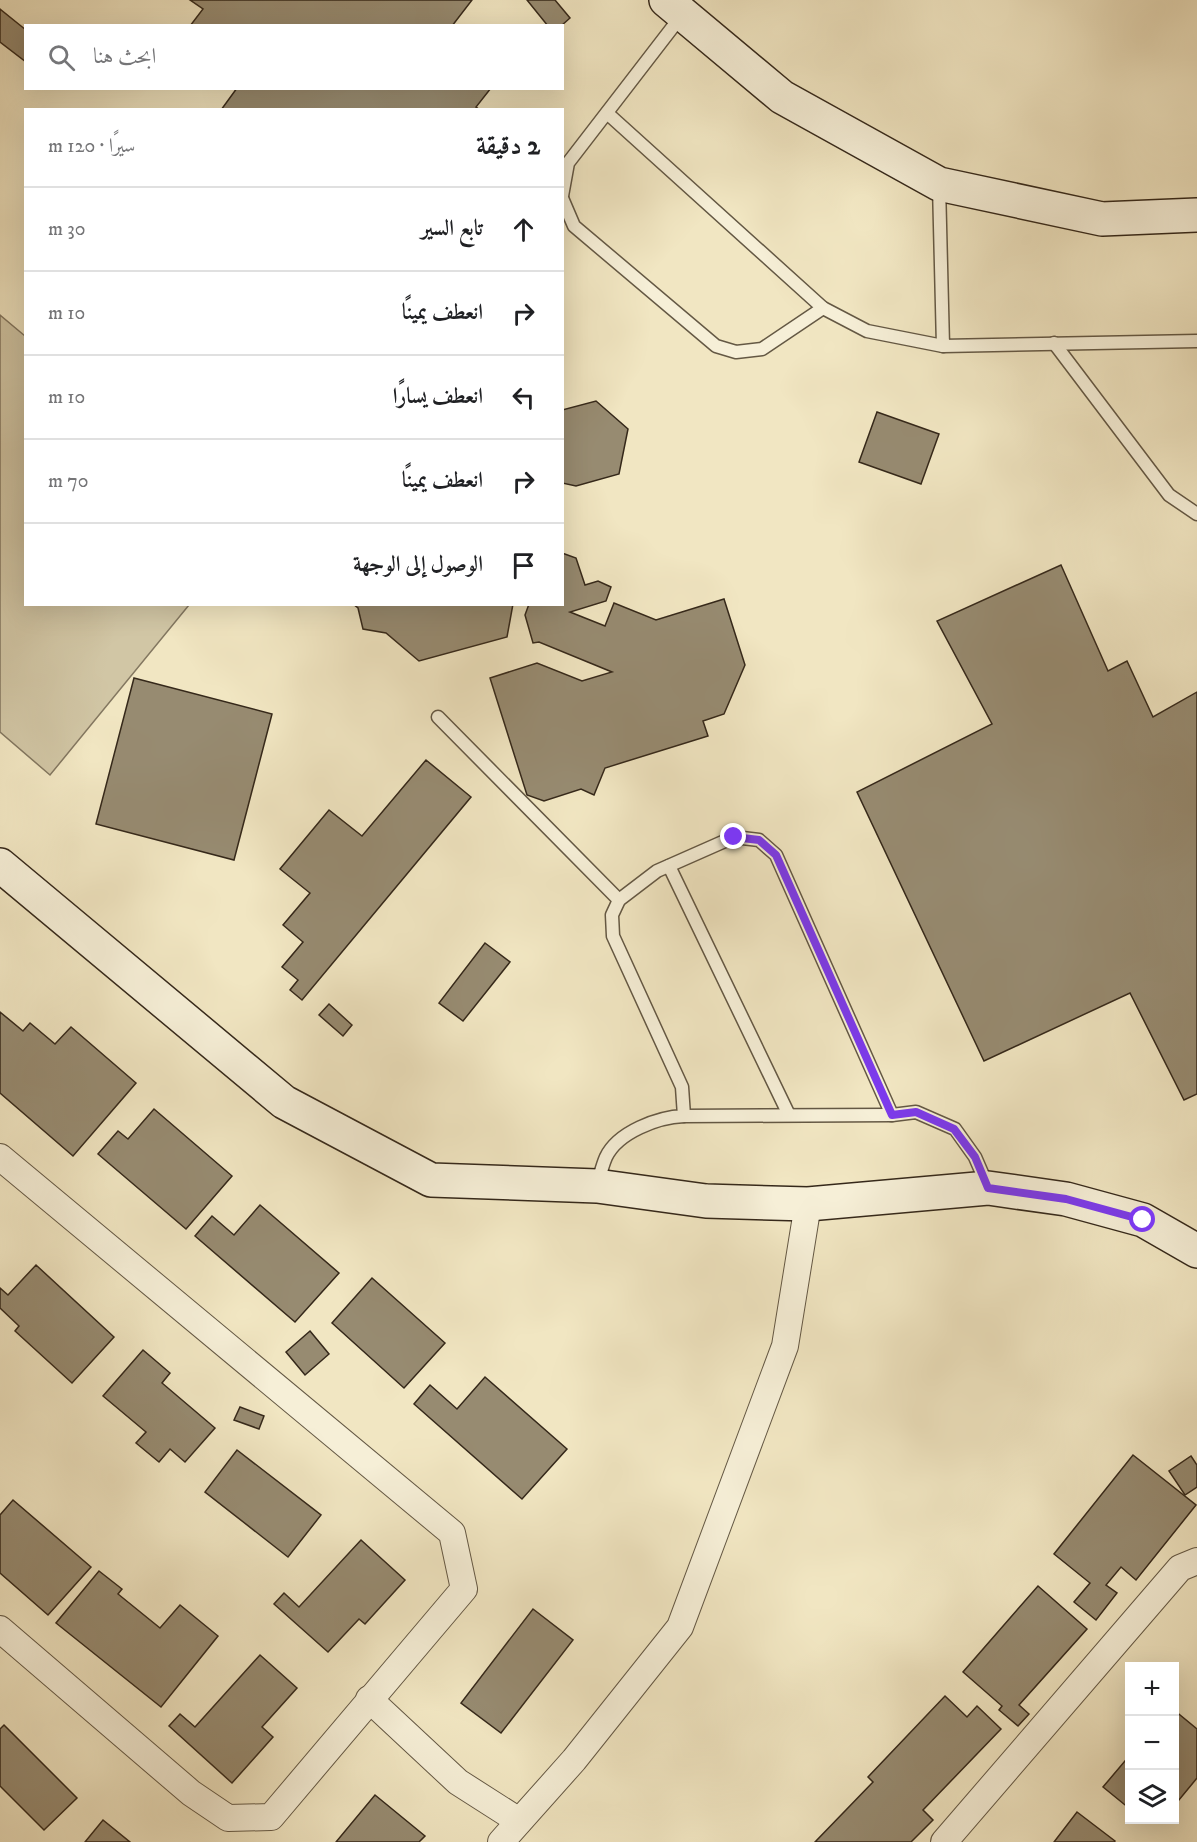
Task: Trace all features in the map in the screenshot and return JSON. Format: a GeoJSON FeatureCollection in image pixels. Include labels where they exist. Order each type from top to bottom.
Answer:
{"type":"FeatureCollection","features":[{"type":"Feature","properties":{"kind":"street"},"geometry":{"type":"LineString","coordinates":[[675,7],[782,97],[939,184],[1102,219],[1197,215]]}},
{"type":"Feature","properties":{"kind":"street"},"geometry":{"type":"LineString","coordinates":[[0,865],[284,1102],[431,1180],[597,1186],[706,1201],[808,1204],[988,1188],[1066,1199],[1143,1220],[1197,1251]]}},
{"type":"Feature","properties":{"kind":"street"},"geometry":{"type":"LineString","coordinates":[[0,1157],[452,1533],[465,1588],[271,1817],[228,1818],[191,1793],[0,1629]]}},
{"type":"Feature","properties":{"kind":"street"},"geometry":{"type":"LineString","coordinates":[[501,1842],[574,1760],[680,1627],[785,1346],[808,1204]]}},
{"type":"Feature","properties":{"kind":"street"},"geometry":{"type":"LineString","coordinates":[[944,1842],[1180,1568],[1197,1561]]}},
{"type":"Feature","properties":{"kind":"street"},"geometry":{"type":"LineString","coordinates":[[369,1699],[458,1782],[519,1821]]}},
{"type":"Feature","properties":{"kind":"lane"},"geometry":{"type":"LineString","coordinates":[[564,186],[568,163],[607,112],[675,7]]}},
{"type":"Feature","properties":{"kind":"lane"},"geometry":{"type":"LineString","coordinates":[[607,112],[823,308],[867,331],[943,346],[1197,341]]}},
{"type":"Feature","properties":{"kind":"lane"},"geometry":{"type":"LineString","coordinates":[[939,184],[943,346]]}},
{"type":"Feature","properties":{"kind":"lane"},"geometry":{"type":"LineString","coordinates":[[564,202],[574,226],[716,346],[736,352],[762,349],[823,308]]}},
{"type":"Feature","properties":{"kind":"lane"},"geometry":{"type":"LineString","coordinates":[[1054,343],[1168,495],[1197,514]]}},
{"type":"Feature","properties":{"kind":"lane"},"geometry":{"type":"LineString","coordinates":[[438,717],[619,900]]}},
{"type":"Feature","properties":{"kind":"lane"},"geometry":{"type":"LineString","coordinates":[[684,1116],[682,1087],[613,936],[612,915],[619,900],[657,871],[734,837],[759,840],[776,855],[892,1115]]}},
{"type":"Feature","properties":{"kind":"lane"},"geometry":{"type":"LineString","coordinates":[[669,866],[789,1116]]}},
{"type":"Feature","properties":{"kind":"lane"},"geometry":{"type":"LineString","coordinates":[[597,1186],[606,1156],[618,1141],[642,1128],[671,1117],[892,1115],[916,1112],[954,1129],[975,1157],[988,1188]]}},
{"type":"Feature","properties":{"kind":"shaded area"},"geometry":{"type":"Polygon","coordinates":[[[0,315],[24,335],[24,606],[188,606],[50,775],[0,732],[0,315]]]}},
{"type":"Feature","properties":{"kind":"building"},"geometry":{"type":"Polygon","coordinates":[[[190,0],[472,0],[454,24],[192,24],[203,9],[190,0]]]}},
{"type":"Feature","properties":{"kind":"building"},"geometry":{"type":"Polygon","coordinates":[[[527,0],[555,0],[570,18],[563,24],[546,24],[527,0]]]}},
{"type":"Feature","properties":{"kind":"building"},"geometry":{"type":"Polygon","coordinates":[[[0,9],[24,28],[24,60],[0,42],[0,9]]]}},
{"type":"Feature","properties":{"kind":"building"},"geometry":{"type":"Polygon","coordinates":[[[236,90],[489,90],[477,108],[222,108],[236,90]]]}},
{"type":"Feature","properties":{"kind":"building"},"geometry":{"type":"Polygon","coordinates":[[[596,401],[628,429],[619,474],[576,486],[564,483],[564,409],[596,401]]]}},
{"type":"Feature","properties":{"kind":"building"},"geometry":{"type":"Polygon","coordinates":[[[877,412],[939,434],[921,484],[859,462],[877,412]]]}},
{"type":"Feature","properties":{"kind":"building"},"geometry":{"type":"Polygon","coordinates":[[[564,554],[576,558],[585,585],[598,581],[611,587],[606,601],[570,612],[605,626],[614,603],[656,620],[724,599],[745,665],[724,714],[703,721],[708,736],[605,768],[594,795],[581,789],[544,801],[527,795],[490,678],[537,663],[582,681],[612,672],[539,642],[533,643],[525,615],[528,606],[564,606],[564,554]]]}},
{"type":"Feature","properties":{"kind":"building"},"geometry":{"type":"Polygon","coordinates":[[[1061,565],[1108,671],[1127,661],[1153,717],[1197,692],[1197,1094],[1184,1100],[1130,993],[984,1061],[857,792],[992,724],[937,621],[1061,565]]]}},
{"type":"Feature","properties":{"kind":"building"},"geometry":{"type":"Polygon","coordinates":[[[356,606],[513,606],[507,637],[419,661],[386,633],[363,629],[356,606]]]}},
{"type":"Feature","properties":{"kind":"building"},"geometry":{"type":"Polygon","coordinates":[[[134,678],[272,714],[234,860],[96,824],[134,678]]]}},
{"type":"Feature","properties":{"kind":"building"},"geometry":{"type":"Polygon","coordinates":[[[426,760],[471,797],[302,1000],[290,990],[298,980],[282,967],[303,942],[283,925],[310,893],[280,869],[329,810],[362,836],[426,760]]]}},
{"type":"Feature","properties":{"kind":"building"},"geometry":{"type":"Polygon","coordinates":[[[485,943],[510,962],[463,1021],[439,1003],[485,943]]]}},
{"type":"Feature","properties":{"kind":"building"},"geometry":{"type":"Polygon","coordinates":[[[329,1004],[352,1025],[343,1036],[319,1015],[329,1004]]]}},
{"type":"Feature","properties":{"kind":"building"},"geometry":{"type":"Polygon","coordinates":[[[0,1012],[23,1031],[30,1023],[55,1044],[71,1027],[136,1083],[73,1156],[0,1093],[0,1012]]]}},
{"type":"Feature","properties":{"kind":"building"},"geometry":{"type":"Polygon","coordinates":[[[154,1109],[232,1176],[186,1229],[98,1154],[118,1131],[128,1139],[154,1109]]]}},
{"type":"Feature","properties":{"kind":"building"},"geometry":{"type":"Polygon","coordinates":[[[260,1205],[339,1273],[295,1322],[195,1236],[212,1216],[234,1235],[260,1205]]]}},
{"type":"Feature","properties":{"kind":"building"},"geometry":{"type":"Polygon","coordinates":[[[36,1265],[114,1337],[72,1383],[15,1331],[19,1326],[0,1308],[0,1288],[8,1295],[36,1265]]]}},
{"type":"Feature","properties":{"kind":"building"},"geometry":{"type":"Polygon","coordinates":[[[372,1278],[445,1343],[404,1388],[332,1323],[372,1278]]]}},
{"type":"Feature","properties":{"kind":"building"},"geometry":{"type":"Polygon","coordinates":[[[310,1331],[329,1354],[305,1375],[286,1352],[310,1331]]]}},
{"type":"Feature","properties":{"kind":"building"},"geometry":{"type":"Polygon","coordinates":[[[143,1350],[170,1373],[162,1383],[215,1428],[185,1462],[170,1449],[159,1462],[136,1443],[146,1432],[103,1396],[143,1350]]]}},
{"type":"Feature","properties":{"kind":"building"},"geometry":{"type":"Polygon","coordinates":[[[485,1377],[567,1449],[522,1499],[414,1404],[430,1385],[457,1409],[485,1377]]]}},
{"type":"Feature","properties":{"kind":"building"},"geometry":{"type":"Polygon","coordinates":[[[240,1407],[264,1416],[259,1429],[234,1420],[240,1407]]]}},
{"type":"Feature","properties":{"kind":"building"},"geometry":{"type":"Polygon","coordinates":[[[237,1450],[321,1515],[288,1557],[205,1492],[237,1450]]]}},
{"type":"Feature","properties":{"kind":"building"},"geometry":{"type":"Polygon","coordinates":[[[1133,1455],[1196,1505],[1136,1580],[1121,1567],[1106,1585],[1117,1593],[1096,1620],[1074,1602],[1090,1583],[1054,1554],[1133,1455]]]}},
{"type":"Feature","properties":{"kind":"building"},"geometry":{"type":"Polygon","coordinates":[[[1191,1456],[1197,1465],[1197,1487],[1185,1495],[1169,1471],[1191,1456]]]}},
{"type":"Feature","properties":{"kind":"building"},"geometry":{"type":"Polygon","coordinates":[[[13,1500],[91,1567],[48,1615],[0,1573],[0,1515],[13,1500]]]}},
{"type":"Feature","properties":{"kind":"building"},"geometry":{"type":"Polygon","coordinates":[[[361,1540],[405,1580],[365,1624],[359,1619],[328,1652],[274,1604],[284,1593],[299,1607],[361,1540]]]}},
{"type":"Feature","properties":{"kind":"building"},"geometry":{"type":"Polygon","coordinates":[[[99,1571],[122,1589],[118,1594],[160,1628],[180,1605],[218,1636],[161,1707],[56,1623],[99,1571]]]}},
{"type":"Feature","properties":{"kind":"building"},"geometry":{"type":"Polygon","coordinates":[[[1038,1586],[1087,1629],[1019,1705],[1029,1714],[1018,1726],[999,1710],[1002,1706],[963,1672],[1038,1586]]]}},
{"type":"Feature","properties":{"kind":"building"},"geometry":{"type":"Polygon","coordinates":[[[533,1609],[573,1640],[501,1733],[461,1703],[533,1609]]]}},
{"type":"Feature","properties":{"kind":"building"},"geometry":{"type":"Polygon","coordinates":[[[260,1655],[297,1688],[262,1727],[273,1737],[232,1783],[169,1726],[180,1714],[195,1727],[260,1655]]]}},
{"type":"Feature","properties":{"kind":"building"},"geometry":{"type":"Polygon","coordinates":[[[945,1696],[967,1717],[977,1706],[1001,1729],[923,1810],[933,1820],[911,1842],[815,1842],[873,1782],[868,1777],[945,1696]]]}},
{"type":"Feature","properties":{"kind":"building"},"geometry":{"type":"Polygon","coordinates":[[[1179,1714],[1197,1729],[1197,1778],[1179,1800],[1179,1714]]]}},
{"type":"Feature","properties":{"kind":"building"},"geometry":{"type":"Polygon","coordinates":[[[4,1725],[77,1798],[44,1830],[0,1786],[0,1729],[4,1725]]]}},
{"type":"Feature","properties":{"kind":"building"},"geometry":{"type":"Polygon","coordinates":[[[1125,1761],[1125,1805],[1103,1787],[1125,1761]]]}},
{"type":"Feature","properties":{"kind":"building"},"geometry":{"type":"Polygon","coordinates":[[[375,1795],[425,1836],[419,1842],[336,1842],[375,1795]]]}},
{"type":"Feature","properties":{"kind":"building"},"geometry":{"type":"Polygon","coordinates":[[[1077,1812],[1115,1841],[1054,1842],[1077,1812]]]}},
{"type":"Feature","properties":{"kind":"building"},"geometry":{"type":"Polygon","coordinates":[[[103,1820],[130,1842],[85,1842],[103,1820]]]}},
{"type":"Feature","properties":{"kind":"route"},"geometry":{"type":"LineString","coordinates":[[734,837],[759,840],[776,855],[892,1115],[916,1112],[954,1129],[975,1157],[988,1188],[1066,1199],[1143,1220]]}}]}
